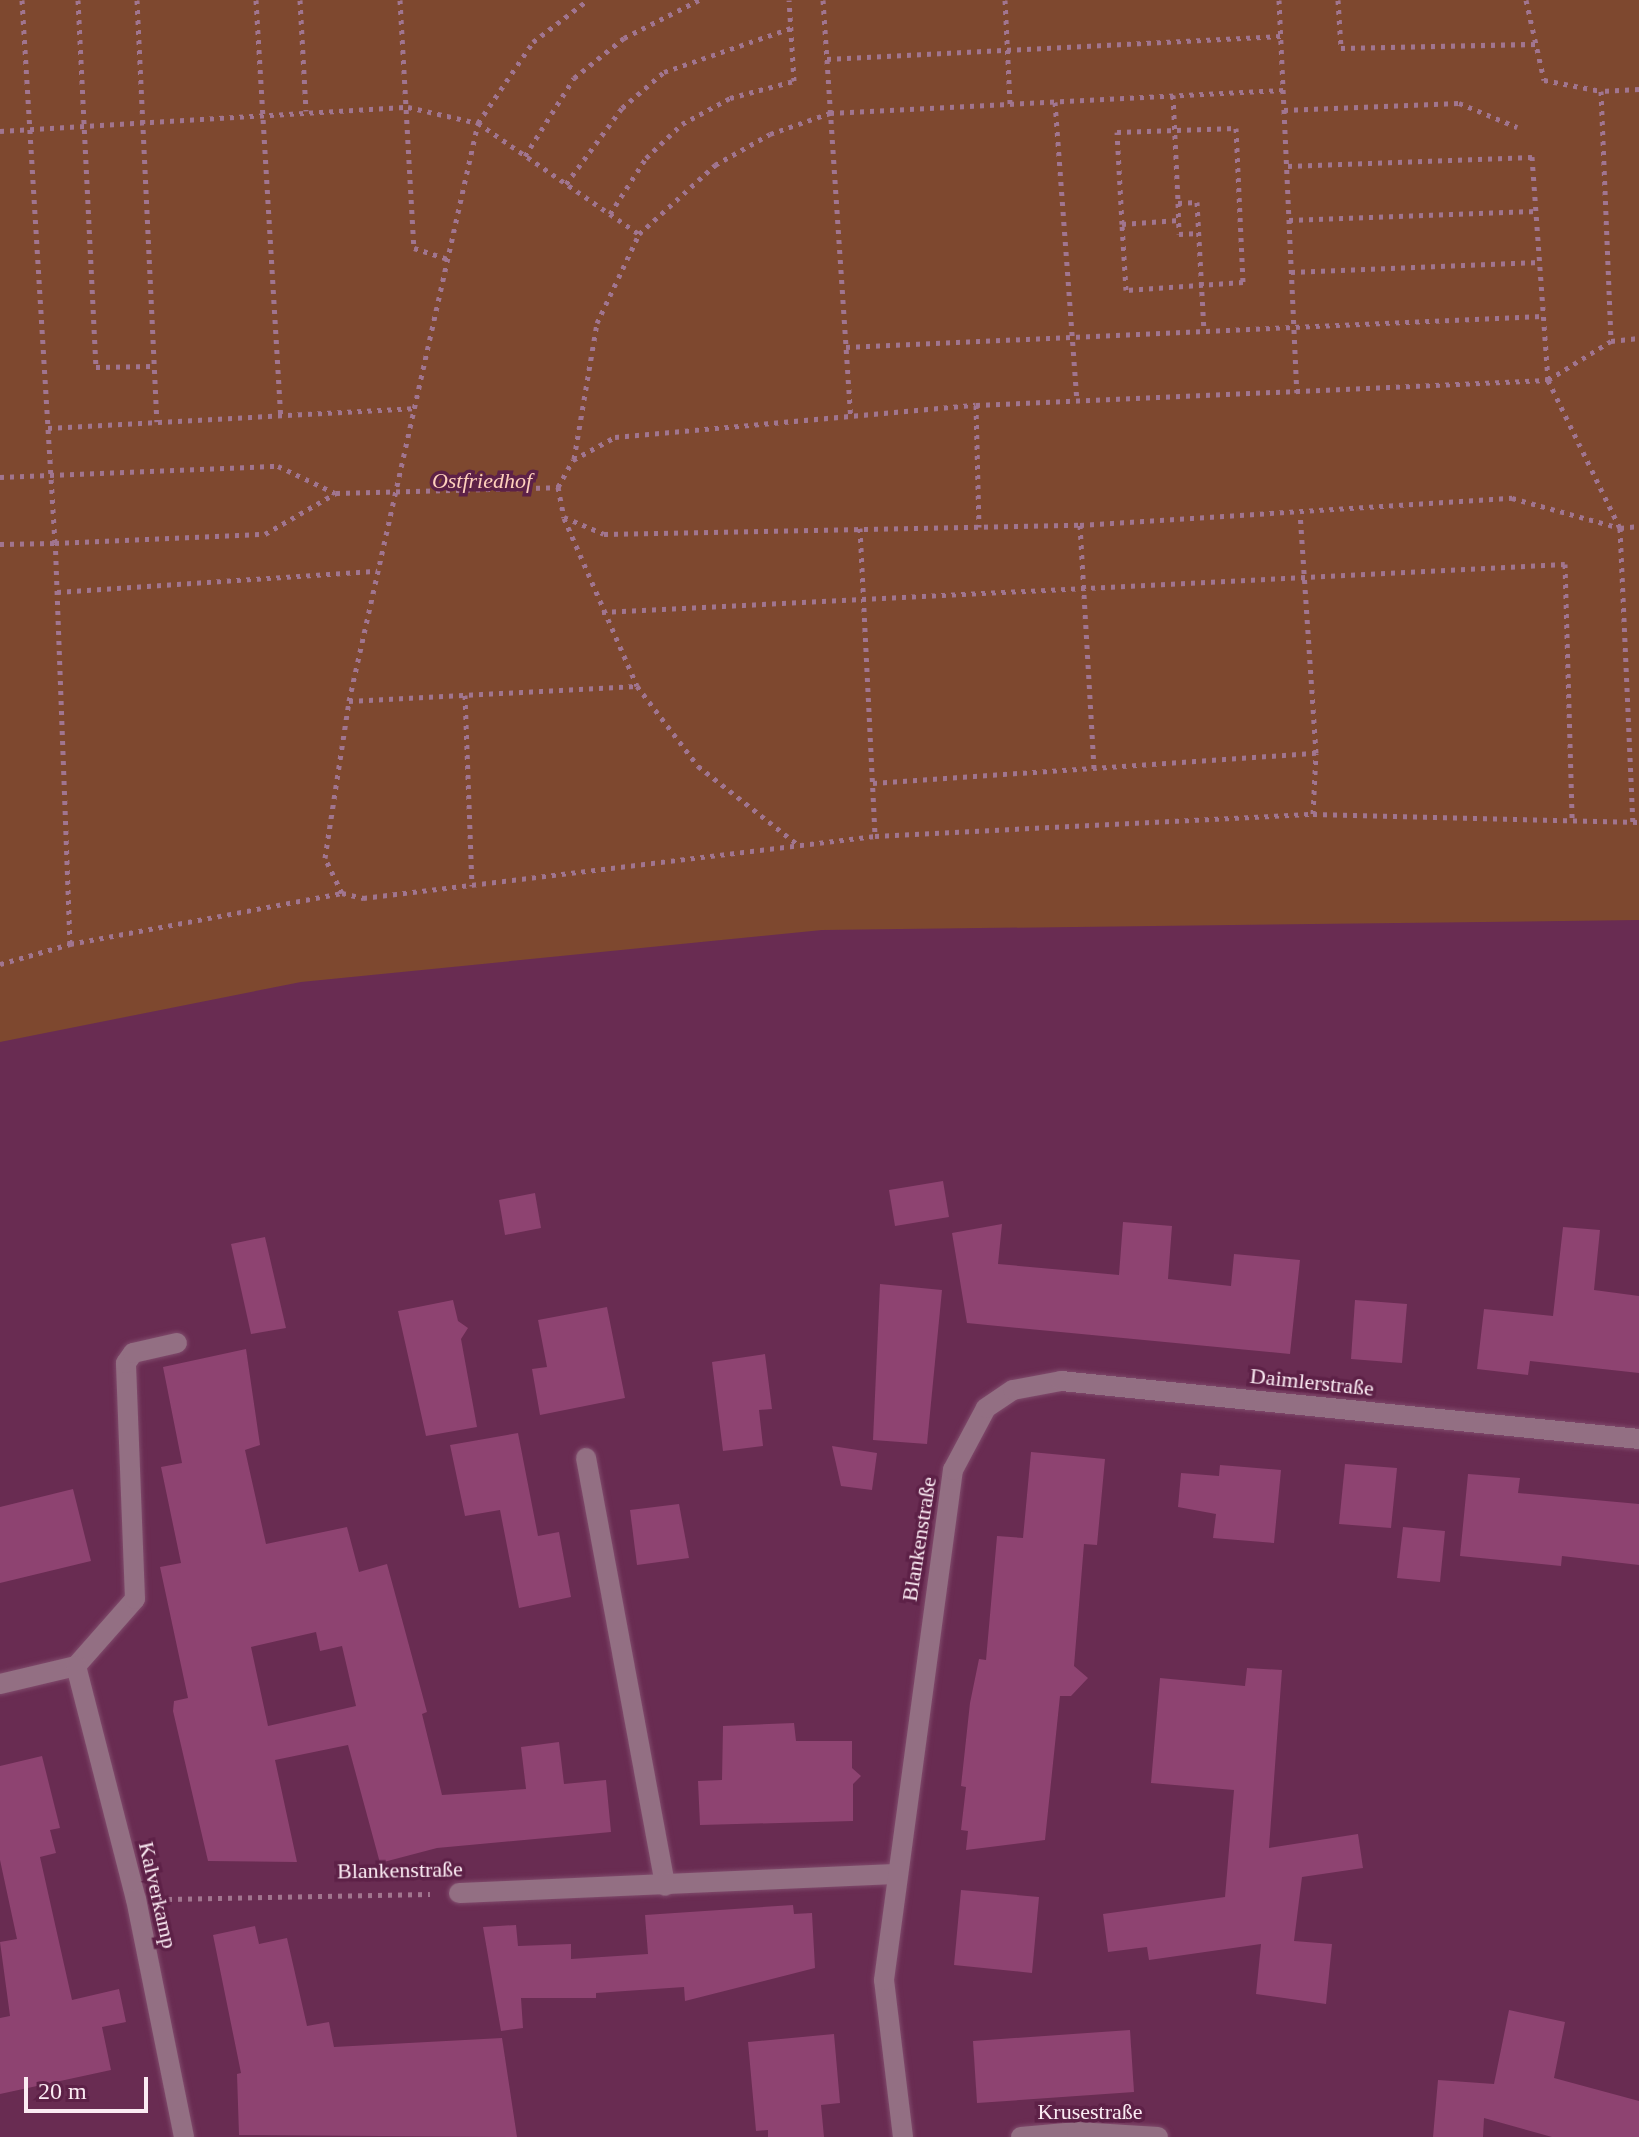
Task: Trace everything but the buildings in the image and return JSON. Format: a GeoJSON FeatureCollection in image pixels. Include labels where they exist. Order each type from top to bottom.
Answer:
{"type":"FeatureCollection","features":[{"type":"Feature","properties":{"kind":"street"},"geometry":{"type":"LineString","coordinates":[[0,1684],[76,1666],[135,1599],[126,1363],[133,1353],[177,1343]]}},
{"type":"Feature","properties":{"kind":"street","name":"Daimlerstraße"},"geometry":{"type":"LineString","coordinates":[[986,1408],[1013,1390],[1061,1381],[1639,1439]]}},
{"type":"Feature","properties":{"kind":"street","name":"Blankenstraße"},"geometry":{"type":"LineString","coordinates":[[903,2137],[884,1980],[953,1470],[986,1408]]}},
{"type":"Feature","properties":{"kind":"street"},"geometry":{"type":"LineString","coordinates":[[586,1458],[665,1886]]}},
{"type":"Feature","properties":{"kind":"street","name":"Kalverkamp"},"geometry":{"type":"LineString","coordinates":[[76,1666],[136,1899],[184,2137]]}},
{"type":"Feature","properties":{"kind":"street","name":"Blankenstraße"},"geometry":{"type":"LineString","coordinates":[[459,1893],[897,1874]]}},
{"type":"Feature","properties":{"kind":"street","name":"Krusestraße"},"geometry":{"type":"LineString","coordinates":[[1021,2137],[1077,2132],[1158,2137]]}},
{"type":"Feature","properties":{"kind":"path"},"geometry":{"type":"LineString","coordinates":[[22,0],[55,543],[70,944]]}},
{"type":"Feature","properties":{"kind":"path"},"geometry":{"type":"LineString","coordinates":[[78,0],[96,367],[154,366]]}},
{"type":"Feature","properties":{"kind":"path"},"geometry":{"type":"LineString","coordinates":[[137,0],[157,422]]}},
{"type":"Feature","properties":{"kind":"path"},"geometry":{"type":"LineString","coordinates":[[256,0],[266,115],[281,416]]}},
{"type":"Feature","properties":{"kind":"path"},"geometry":{"type":"LineString","coordinates":[[300,0],[306,111]]}},
{"type":"Feature","properties":{"kind":"path"},"geometry":{"type":"LineString","coordinates":[[400,0],[414,248],[447,259]]}},
{"type":"Feature","properties":{"kind":"path"},"geometry":{"type":"LineString","coordinates":[[342,893],[325,858],[349,701],[393,492],[478,123],[533,42],[588,0]]}},
{"type":"Feature","properties":{"kind":"path"},"geometry":{"type":"LineString","coordinates":[[525,156],[574,78],[624,38],[699,0]]}},
{"type":"Feature","properties":{"kind":"path"},"geometry":{"type":"LineString","coordinates":[[610,214],[646,158],[682,124],[730,98],[794,81],[789,0]]}},
{"type":"Feature","properties":{"kind":"path"},"geometry":{"type":"LineString","coordinates":[[823,0],[851,417]]}},
{"type":"Feature","properties":{"kind":"path"},"geometry":{"type":"LineString","coordinates":[[1005,0],[1010,104]]}},
{"type":"Feature","properties":{"kind":"path"},"geometry":{"type":"LineString","coordinates":[[1279,0],[1297,393]]}},
{"type":"Feature","properties":{"kind":"path"},"geometry":{"type":"LineString","coordinates":[[1338,0],[1341,48],[1536,44]]}},
{"type":"Feature","properties":{"kind":"path"},"geometry":{"type":"LineString","coordinates":[[1526,0],[1544,80],[1601,91],[1639,89]]}},
{"type":"Feature","properties":{"kind":"path"},"geometry":{"type":"LineString","coordinates":[[566,184],[622,108],[664,72],[791,28]]}},
{"type":"Feature","properties":{"kind":"path"},"geometry":{"type":"LineString","coordinates":[[827,59],[1281,36]]}},
{"type":"Feature","properties":{"kind":"path"},"geometry":{"type":"LineString","coordinates":[[798,844],[698,766],[637,686],[602,612],[564,517],[558,487],[573,460],[597,323],[639,234],[715,165],[770,134],[830,113],[1283,90]]}},
{"type":"Feature","properties":{"kind":"path"},"geometry":{"type":"LineString","coordinates":[[1601,91],[1611,341]]}},
{"type":"Feature","properties":{"kind":"path"},"geometry":{"type":"LineString","coordinates":[[1173,95],[1179,234],[1199,233]]}},
{"type":"Feature","properties":{"kind":"path"},"geometry":{"type":"LineString","coordinates":[[1055,102],[1077,401]]}},
{"type":"Feature","properties":{"kind":"path"},"geometry":{"type":"LineString","coordinates":[[1284,110],[1459,103],[1517,127]]}},
{"type":"Feature","properties":{"kind":"path"},"geometry":{"type":"LineString","coordinates":[[0,131],[408,107],[478,123],[639,234]]}},
{"type":"Feature","properties":{"kind":"path"},"geometry":{"type":"LineString","coordinates":[[1236,128],[1243,282],[1126,290],[1117,132],[1175,129],[1236,128]]}},
{"type":"Feature","properties":{"kind":"path"},"geometry":{"type":"LineString","coordinates":[[0,964],[70,944],[342,893],[363,898],[875,836],[1313,814],[1636,822],[1620,528],[1548,380],[1532,157],[1287,166]]}},
{"type":"Feature","properties":{"kind":"path"},"geometry":{"type":"LineString","coordinates":[[1178,203],[1197,202],[1204,330]]}},
{"type":"Feature","properties":{"kind":"path"},"geometry":{"type":"LineString","coordinates":[[1289,220],[1536,211]]}},
{"type":"Feature","properties":{"kind":"path"},"geometry":{"type":"LineString","coordinates":[[1122,224],[1179,220]]}},
{"type":"Feature","properties":{"kind":"path"},"geometry":{"type":"LineString","coordinates":[[1291,272],[1540,262]]}},
{"type":"Feature","properties":{"kind":"path"},"geometry":{"type":"LineString","coordinates":[[846,347],[1543,316]]}},
{"type":"Feature","properties":{"kind":"path"},"geometry":{"type":"LineString","coordinates":[[573,460],[615,437],[976,405],[1548,380],[1611,341],[1639,338]]}},
{"type":"Feature","properties":{"kind":"path"},"geometry":{"type":"LineString","coordinates":[[976,405],[979,527]]}},
{"type":"Feature","properties":{"kind":"path"},"geometry":{"type":"LineString","coordinates":[[48,428],[413,408]]}},
{"type":"Feature","properties":{"kind":"path"},"geometry":{"type":"LineString","coordinates":[[0,477],[278,466],[336,493],[558,487]]}},
{"type":"Feature","properties":{"kind":"path"},"geometry":{"type":"LineString","coordinates":[[0,544],[265,534],[336,493]]}},
{"type":"Feature","properties":{"kind":"path"},"geometry":{"type":"LineString","coordinates":[[564,517],[604,534],[1080,525],[1300,514],[1512,498],[1620,528],[1639,526]]}},
{"type":"Feature","properties":{"kind":"path"},"geometry":{"type":"LineString","coordinates":[[1300,514],[1316,753],[1313,814]]}},
{"type":"Feature","properties":{"kind":"path"},"geometry":{"type":"LineString","coordinates":[[1080,525],[1094,769]]}},
{"type":"Feature","properties":{"kind":"path"},"geometry":{"type":"LineString","coordinates":[[860,528],[866,598],[875,836]]}},
{"type":"Feature","properties":{"kind":"path"},"geometry":{"type":"LineString","coordinates":[[602,612],[1565,564],[1572,820]]}},
{"type":"Feature","properties":{"kind":"path"},"geometry":{"type":"LineString","coordinates":[[57,592],[377,571]]}},
{"type":"Feature","properties":{"kind":"path"},"geometry":{"type":"LineString","coordinates":[[349,701],[637,686]]}},
{"type":"Feature","properties":{"kind":"path"},"geometry":{"type":"LineString","coordinates":[[465,695],[472,886]]}},
{"type":"Feature","properties":{"kind":"path"},"geometry":{"type":"LineString","coordinates":[[873,783],[1316,753]]}},
{"type":"Feature","properties":{"kind":"path","name":"Blankenstraße"},"geometry":{"type":"LineString","coordinates":[[136,1899],[459,1893]]}},
{"type":"Feature","properties":{"kind":"green space","name":"Ostfriedhof"},"geometry":{"type":"Polygon","coordinates":[[[0,0],[1639,0],[1639,920],[822,930],[301,982],[0,1042],[0,0]]]}}]}
